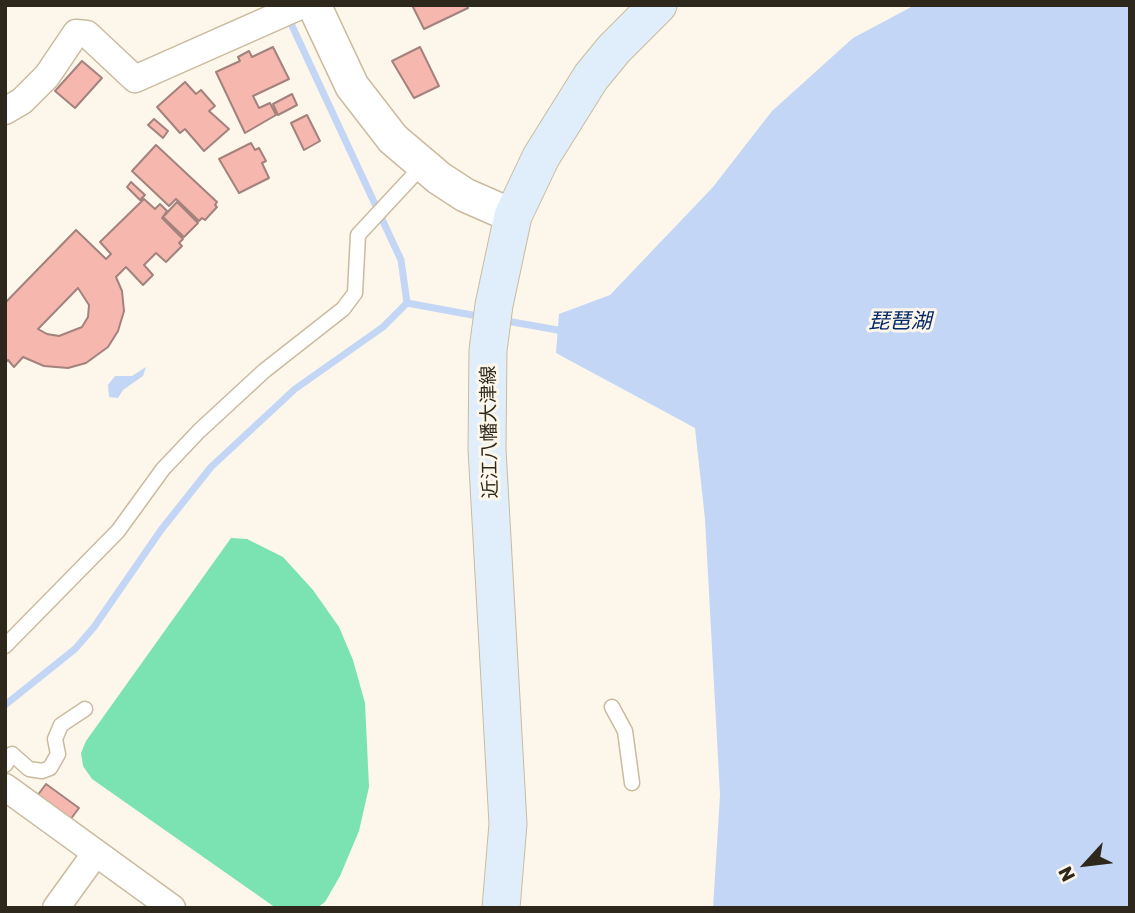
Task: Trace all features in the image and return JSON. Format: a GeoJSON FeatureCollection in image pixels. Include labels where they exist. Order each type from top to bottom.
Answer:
{"type":"FeatureCollection","features":[{"type":"Feature","properties":{"kind":"main road","name":"近江八幡大津線"},"geometry":{"type":"LineString","coordinates":[[501,908],[509,824],[487,449],[492,318],[513,216],[541,157],[573,103],[614,49],[658,5]]}},
{"type":"Feature","properties":{"kind":"street"},"geometry":{"type":"LineString","coordinates":[[5,111],[22,102],[47,76],[76,33],[87,34],[135,79],[295,10],[393,139],[423,165],[465,195],[513,216]]}},
{"type":"Feature","properties":{"kind":"street"},"geometry":{"type":"LineString","coordinates":[[5,787],[172,908]]}},
{"type":"Feature","properties":{"kind":"street"},"geometry":{"type":"LineString","coordinates":[[56,908],[95,854]]}},
{"type":"Feature","properties":{"kind":"lane"},"geometry":{"type":"LineString","coordinates":[[5,646],[118,531],[163,469],[199,431],[264,370],[343,309],[355,292],[358,235],[423,165]]}},
{"type":"Feature","properties":{"kind":"lane"},"geometry":{"type":"LineString","coordinates":[[612,707],[625,731],[632,783]]}},
{"type":"Feature","properties":{"kind":"lane"},"geometry":{"type":"LineString","coordinates":[[5,765],[12,754],[29,769],[42,771],[50,768],[58,754],[55,739],[61,725],[85,709]]}},
{"type":"Feature","properties":{"kind":"green space"},"geometry":{"type":"Polygon","coordinates":[[[231,538],[247,539],[283,557],[313,590],[339,627],[353,660],[365,703],[369,787],[359,831],[340,876],[325,902],[317,908],[276,908],[92,779],[83,766],[81,753],[86,741],[231,538]]]}},
{"type":"Feature","properties":{"kind":"water","name":"琵琶湖"},"geometry":{"type":"Polygon","coordinates":[[[915,5],[1130,5],[1130,908],[713,908],[720,795],[705,519],[695,428],[556,353],[559,314],[610,295],[713,187],[772,111],[853,38],[915,5]]]}},
{"type":"Feature","properties":{"kind":"water"},"geometry":{"type":"Polygon","coordinates":[[[146,367],[143,376],[123,390],[118,398],[109,397],[108,385],[115,376],[132,376],[146,367]]]}},
{"type":"Feature","properties":{"kind":"building"},"geometry":{"type":"Polygon","coordinates":[[[412,5],[467,5],[468,8],[424,29],[412,5]]]}},
{"type":"Feature","properties":{"kind":"building"},"geometry":{"type":"Polygon","coordinates":[[[273,47],[289,79],[253,96],[259,108],[270,103],[276,115],[245,133],[216,72],[240,61],[238,57],[249,51],[252,57],[273,47]]]}},
{"type":"Feature","properties":{"kind":"building"},"geometry":{"type":"Polygon","coordinates":[[[420,47],[439,86],[414,98],[392,61],[420,47]]]}},
{"type":"Feature","properties":{"kind":"building"},"geometry":{"type":"Polygon","coordinates":[[[82,61],[102,78],[75,108],[55,91],[82,61]]]}},
{"type":"Feature","properties":{"kind":"building"},"geometry":{"type":"Polygon","coordinates":[[[185,82],[196,94],[201,90],[215,106],[209,111],[229,129],[204,151],[185,129],[180,133],[157,107],[185,82]]]}},
{"type":"Feature","properties":{"kind":"building"},"geometry":{"type":"Polygon","coordinates":[[[292,94],[297,105],[278,115],[273,104],[292,94]]]}},
{"type":"Feature","properties":{"kind":"building"},"geometry":{"type":"Polygon","coordinates":[[[307,115],[320,141],[304,150],[291,123],[307,115]]]}},
{"type":"Feature","properties":{"kind":"building"},"geometry":{"type":"Polygon","coordinates":[[[154,119],[168,131],[163,138],[148,125],[154,119]]]}},
{"type":"Feature","properties":{"kind":"building"},"geometry":{"type":"Polygon","coordinates":[[[251,143],[255,150],[259,148],[266,161],[262,163],[269,178],[239,193],[219,159],[251,143]]]}},
{"type":"Feature","properties":{"kind":"building"},"geometry":{"type":"Polygon","coordinates":[[[156,145],[217,202],[217,207],[205,220],[202,218],[199,221],[176,199],[169,206],[132,171],[156,145]]]}},
{"type":"Feature","properties":{"kind":"building"},"geometry":{"type":"Polygon","coordinates":[[[131,182],[145,195],[140,200],[127,187],[131,182]]]}},
{"type":"Feature","properties":{"kind":"building"},"geometry":{"type":"Polygon","coordinates":[[[144,199],[155,209],[160,204],[167,211],[162,218],[183,239],[179,243],[182,246],[166,262],[156,253],[144,265],[153,275],[143,285],[126,267],[116,277],[122,291],[124,311],[118,331],[108,347],[86,363],[68,368],[44,366],[23,357],[14,367],[8,360],[5,363],[5,303],[76,230],[106,259],[111,254],[100,242],[144,199]],[[78,288],[38,329],[59,336],[82,327],[88,317],[89,305],[78,288]]]}},
{"type":"Feature","properties":{"kind":"building"},"geometry":{"type":"Polygon","coordinates":[[[177,202],[198,223],[184,237],[163,217],[177,202]]]}},
{"type":"Feature","properties":{"kind":"building"},"geometry":{"type":"Polygon","coordinates":[[[46,784],[79,808],[70,820],[37,796],[46,784]]]}},
{"type":"Feature","properties":{"kind":"waterway"},"geometry":{"type":"LineString","coordinates":[[287,15],[401,260],[407,303]]}},
{"type":"Feature","properties":{"kind":"waterway"},"geometry":{"type":"LineString","coordinates":[[407,303],[483,317]]}},
{"type":"Feature","properties":{"kind":"waterway"},"geometry":{"type":"LineString","coordinates":[[5,705],[75,649],[94,627],[161,530],[211,467],[295,389],[383,327],[407,303]]}},
{"type":"Feature","properties":{"kind":"waterway"},"geometry":{"type":"LineString","coordinates":[[501,320],[569,332]]}}]}
